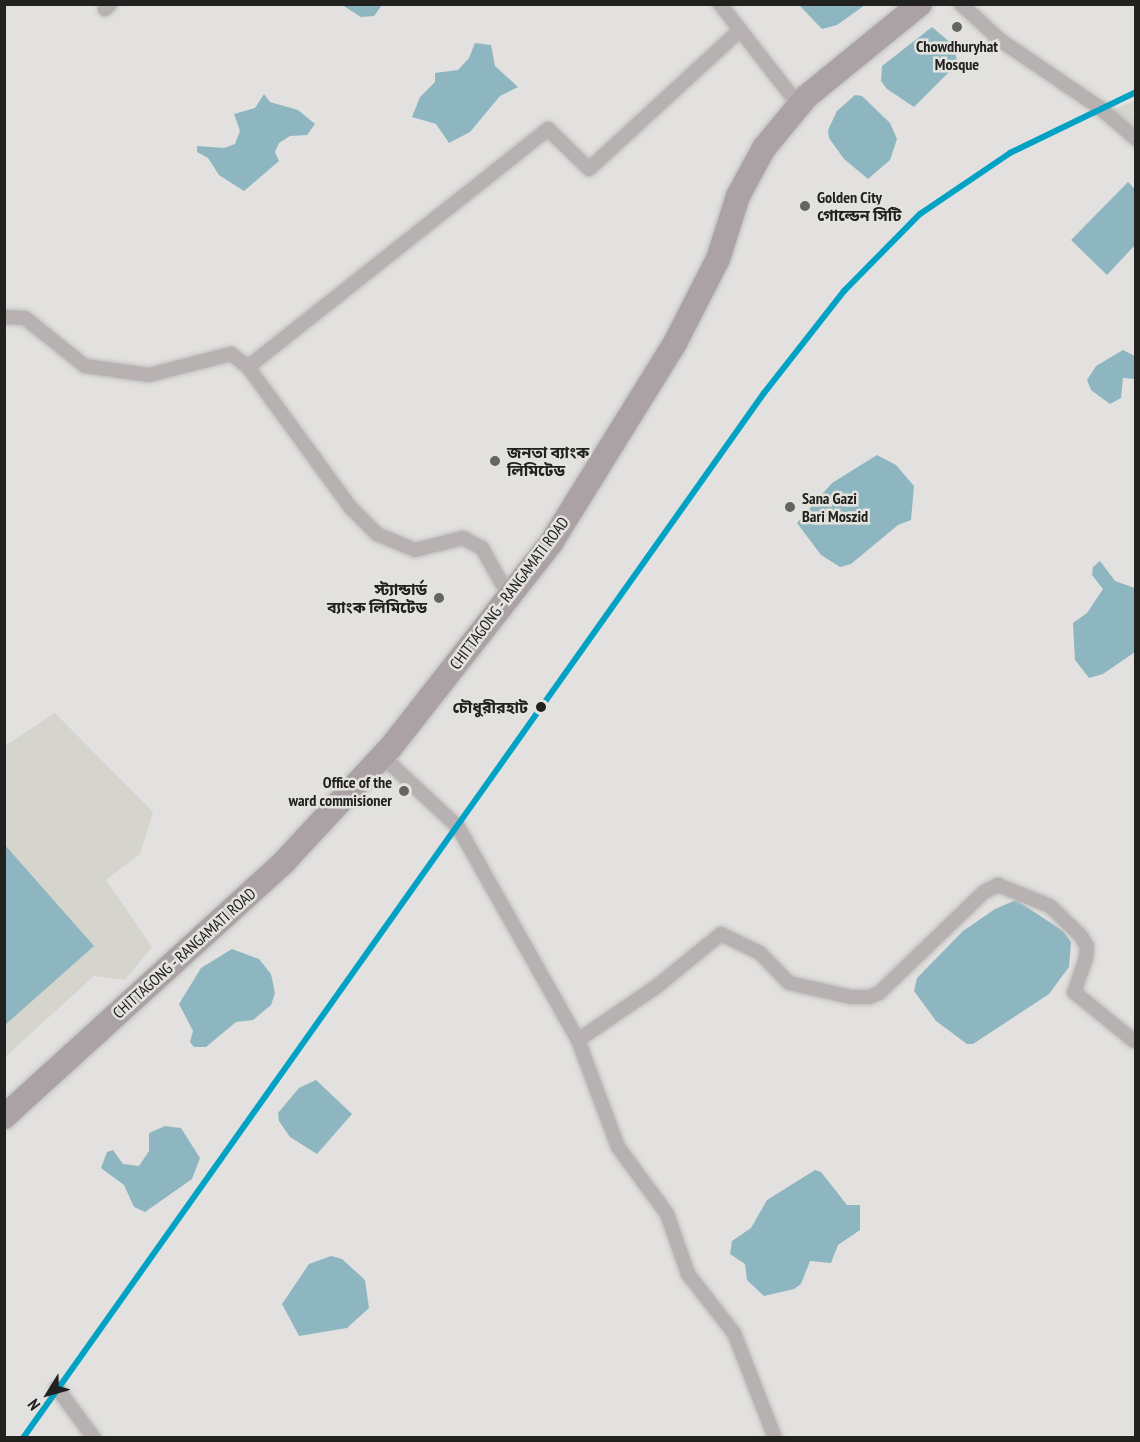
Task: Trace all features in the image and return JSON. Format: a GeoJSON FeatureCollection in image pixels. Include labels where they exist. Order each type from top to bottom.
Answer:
{"type":"FeatureCollection","features":[{"type":"Feature","properties":{"kind":"highway","name":"CHITTAGONG - RANGAMATI ROAD"},"geometry":{"type":"LineString","coordinates":[[4,1104],[316,813],[478,619],[622,405],[699,268],[753,147],[790,94],[899,4]]}},
{"type":"Feature","properties":{"kind":"highway","name":"CHITTAGONG - RANGAMATI ROAD"},"geometry":{"type":"LineString","coordinates":[[4,1117],[284,862],[382,756],[551,543],[675,343],[718,259],[738,196],[771,139],[806,97],[920,4]]}},
{"type":"Feature","properties":{"kind":"street"},"geometry":{"type":"LineString","coordinates":[[720,4],[790,94]]}},
{"type":"Feature","properties":{"kind":"street"},"geometry":{"type":"LineString","coordinates":[[961,4],[1000,40],[1100,108],[1136,139]]}},
{"type":"Feature","properties":{"kind":"street"},"geometry":{"type":"LineString","coordinates":[[248,367],[548,129],[589,169],[740,30]]}},
{"type":"Feature","properties":{"kind":"street"},"geometry":{"type":"LineString","coordinates":[[4,317],[26,318],[85,366],[149,375],[231,354],[248,367],[351,508],[378,534],[415,550],[463,538],[482,548],[502,584]]}},
{"type":"Feature","properties":{"kind":"street"},"geometry":{"type":"LineString","coordinates":[[382,756],[458,827],[578,1040],[618,1147],[667,1214],[688,1274],[734,1333],[775,1437]]}},
{"type":"Feature","properties":{"kind":"street"},"geometry":{"type":"LineString","coordinates":[[578,1040],[656,987],[721,934],[760,953],[789,983],[851,997],[869,997],[879,993],[984,892],[998,885],[1050,906],[1080,934],[1087,946],[1086,958],[1074,992],[1134,1041]]}},
{"type":"Feature","properties":{"kind":"street"},"geometry":{"type":"LineString","coordinates":[[57,1388],[94,1437]]}},
{"type":"Feature","properties":{"kind":"shaded area"},"geometry":{"type":"Polygon","coordinates":[[[1135,101],[1135,133],[1110,111],[1135,101]]]}},
{"type":"Feature","properties":{"kind":"shaded area"},"geometry":{"type":"Polygon","coordinates":[[[55,713],[153,812],[140,854],[106,880],[152,947],[125,980],[94,976],[5,1057],[5,746],[55,713]]]}},
{"type":"Feature","properties":{"kind":"water"},"geometry":{"type":"Polygon","coordinates":[[[342,5],[382,5],[374,16],[361,17],[342,5]]]}},
{"type":"Feature","properties":{"kind":"water"},"geometry":{"type":"Polygon","coordinates":[[[799,5],[865,5],[837,25],[822,29],[799,5]]]}},
{"type":"Feature","properties":{"kind":"water"},"geometry":{"type":"Polygon","coordinates":[[[932,27],[952,44],[958,63],[914,107],[887,89],[881,81],[882,66],[932,27]]]}},
{"type":"Feature","properties":{"kind":"water"},"geometry":{"type":"Polygon","coordinates":[[[475,43],[491,45],[495,66],[518,87],[500,96],[470,132],[449,143],[436,124],[412,117],[420,97],[435,82],[435,73],[458,70],[469,58],[475,43]]]}},
{"type":"Feature","properties":{"kind":"water"},"geometry":{"type":"Polygon","coordinates":[[[264,94],[270,102],[298,110],[315,124],[307,135],[290,136],[279,143],[275,152],[279,161],[244,191],[219,175],[208,158],[197,152],[197,146],[224,148],[235,144],[240,131],[234,114],[255,108],[264,94]]]}},
{"type":"Feature","properties":{"kind":"water"},"geometry":{"type":"Polygon","coordinates":[[[855,95],[862,96],[890,123],[897,139],[890,160],[868,179],[844,159],[829,138],[828,130],[837,111],[855,95]]]}},
{"type":"Feature","properties":{"kind":"water"},"geometry":{"type":"Polygon","coordinates":[[[1128,182],[1135,189],[1135,245],[1107,275],[1071,240],[1128,182]]]}},
{"type":"Feature","properties":{"kind":"water"},"geometry":{"type":"Polygon","coordinates":[[[1123,350],[1135,356],[1135,379],[1123,378],[1121,398],[1110,404],[1091,390],[1087,380],[1096,366],[1123,350]]]}},
{"type":"Feature","properties":{"kind":"water"},"geometry":{"type":"Polygon","coordinates":[[[877,455],[896,465],[914,486],[911,520],[898,525],[851,564],[840,567],[821,555],[797,523],[832,483],[877,455]]]}},
{"type":"Feature","properties":{"kind":"water"},"geometry":{"type":"Polygon","coordinates":[[[1100,561],[1115,581],[1135,588],[1135,652],[1103,674],[1089,678],[1075,660],[1073,623],[1087,613],[1103,589],[1092,575],[1093,567],[1100,561]]]}},
{"type":"Feature","properties":{"kind":"water"},"geometry":{"type":"Polygon","coordinates":[[[4,844],[94,946],[5,1025],[4,1025],[4,844]]]}},
{"type":"Feature","properties":{"kind":"water"},"geometry":{"type":"Polygon","coordinates":[[[1016,900],[1063,931],[1071,942],[1069,967],[1049,994],[973,1044],[967,1044],[936,1021],[914,991],[917,978],[963,931],[995,909],[1016,900]]]}},
{"type":"Feature","properties":{"kind":"water"},"geometry":{"type":"Polygon","coordinates":[[[232,949],[259,959],[271,974],[275,993],[271,1005],[253,1020],[236,1022],[206,1047],[194,1047],[190,1042],[193,1031],[179,1004],[201,968],[232,949]]]}},
{"type":"Feature","properties":{"kind":"water"},"geometry":{"type":"Polygon","coordinates":[[[316,1080],[352,1114],[317,1154],[290,1137],[279,1121],[278,1113],[299,1088],[316,1080]]]}},
{"type":"Feature","properties":{"kind":"water"},"geometry":{"type":"Polygon","coordinates":[[[165,1126],[181,1128],[200,1158],[192,1179],[145,1212],[134,1207],[124,1185],[101,1168],[107,1152],[113,1150],[123,1164],[139,1166],[149,1151],[149,1133],[165,1126]]]}},
{"type":"Feature","properties":{"kind":"water"},"geometry":{"type":"Polygon","coordinates":[[[815,1170],[821,1172],[847,1205],[860,1205],[860,1230],[838,1245],[831,1263],[810,1261],[801,1284],[794,1289],[764,1296],[747,1280],[745,1264],[730,1254],[732,1241],[751,1228],[767,1200],[815,1170]]]}},
{"type":"Feature","properties":{"kind":"water"},"geometry":{"type":"Polygon","coordinates":[[[331,1256],[342,1259],[365,1280],[369,1308],[347,1328],[299,1336],[282,1304],[309,1264],[331,1256]]]}},
{"type":"Feature","properties":{"kind":"transit line"},"geometry":{"type":"LineString","coordinates":[[23,1438],[764,393],[844,291],[920,214],[1010,153],[1136,92]]}},
{"type":"Feature","properties":{"kind":"place","name":"Chowdhuryhat Mosque"},"geometry":{"type":"Point","coordinates":[957,27]}},
{"type":"Feature","properties":{"kind":"place","name":"Golden City গোল্ডেন সিটি"},"geometry":{"type":"Point","coordinates":[805,206]}},
{"type":"Feature","properties":{"kind":"place","name":"জনতা ব্যাংক লিমিটেড"},"geometry":{"type":"Point","coordinates":[495,461]}},
{"type":"Feature","properties":{"kind":"place","name":"Sana Gazi Bari Moszid"},"geometry":{"type":"Point","coordinates":[790,507]}},
{"type":"Feature","properties":{"kind":"place","name":"স্ট্যান্ডার্ড ব্যাংক লিমিটেড"},"geometry":{"type":"Point","coordinates":[439,598]}},
{"type":"Feature","properties":{"kind":"place","name":"চৌধুরীরহাট"},"geometry":{"type":"Point","coordinates":[541,707]}},
{"type":"Feature","properties":{"kind":"place","name":"Office of the ward commisioner"},"geometry":{"type":"Point","coordinates":[404,791]}}]}
